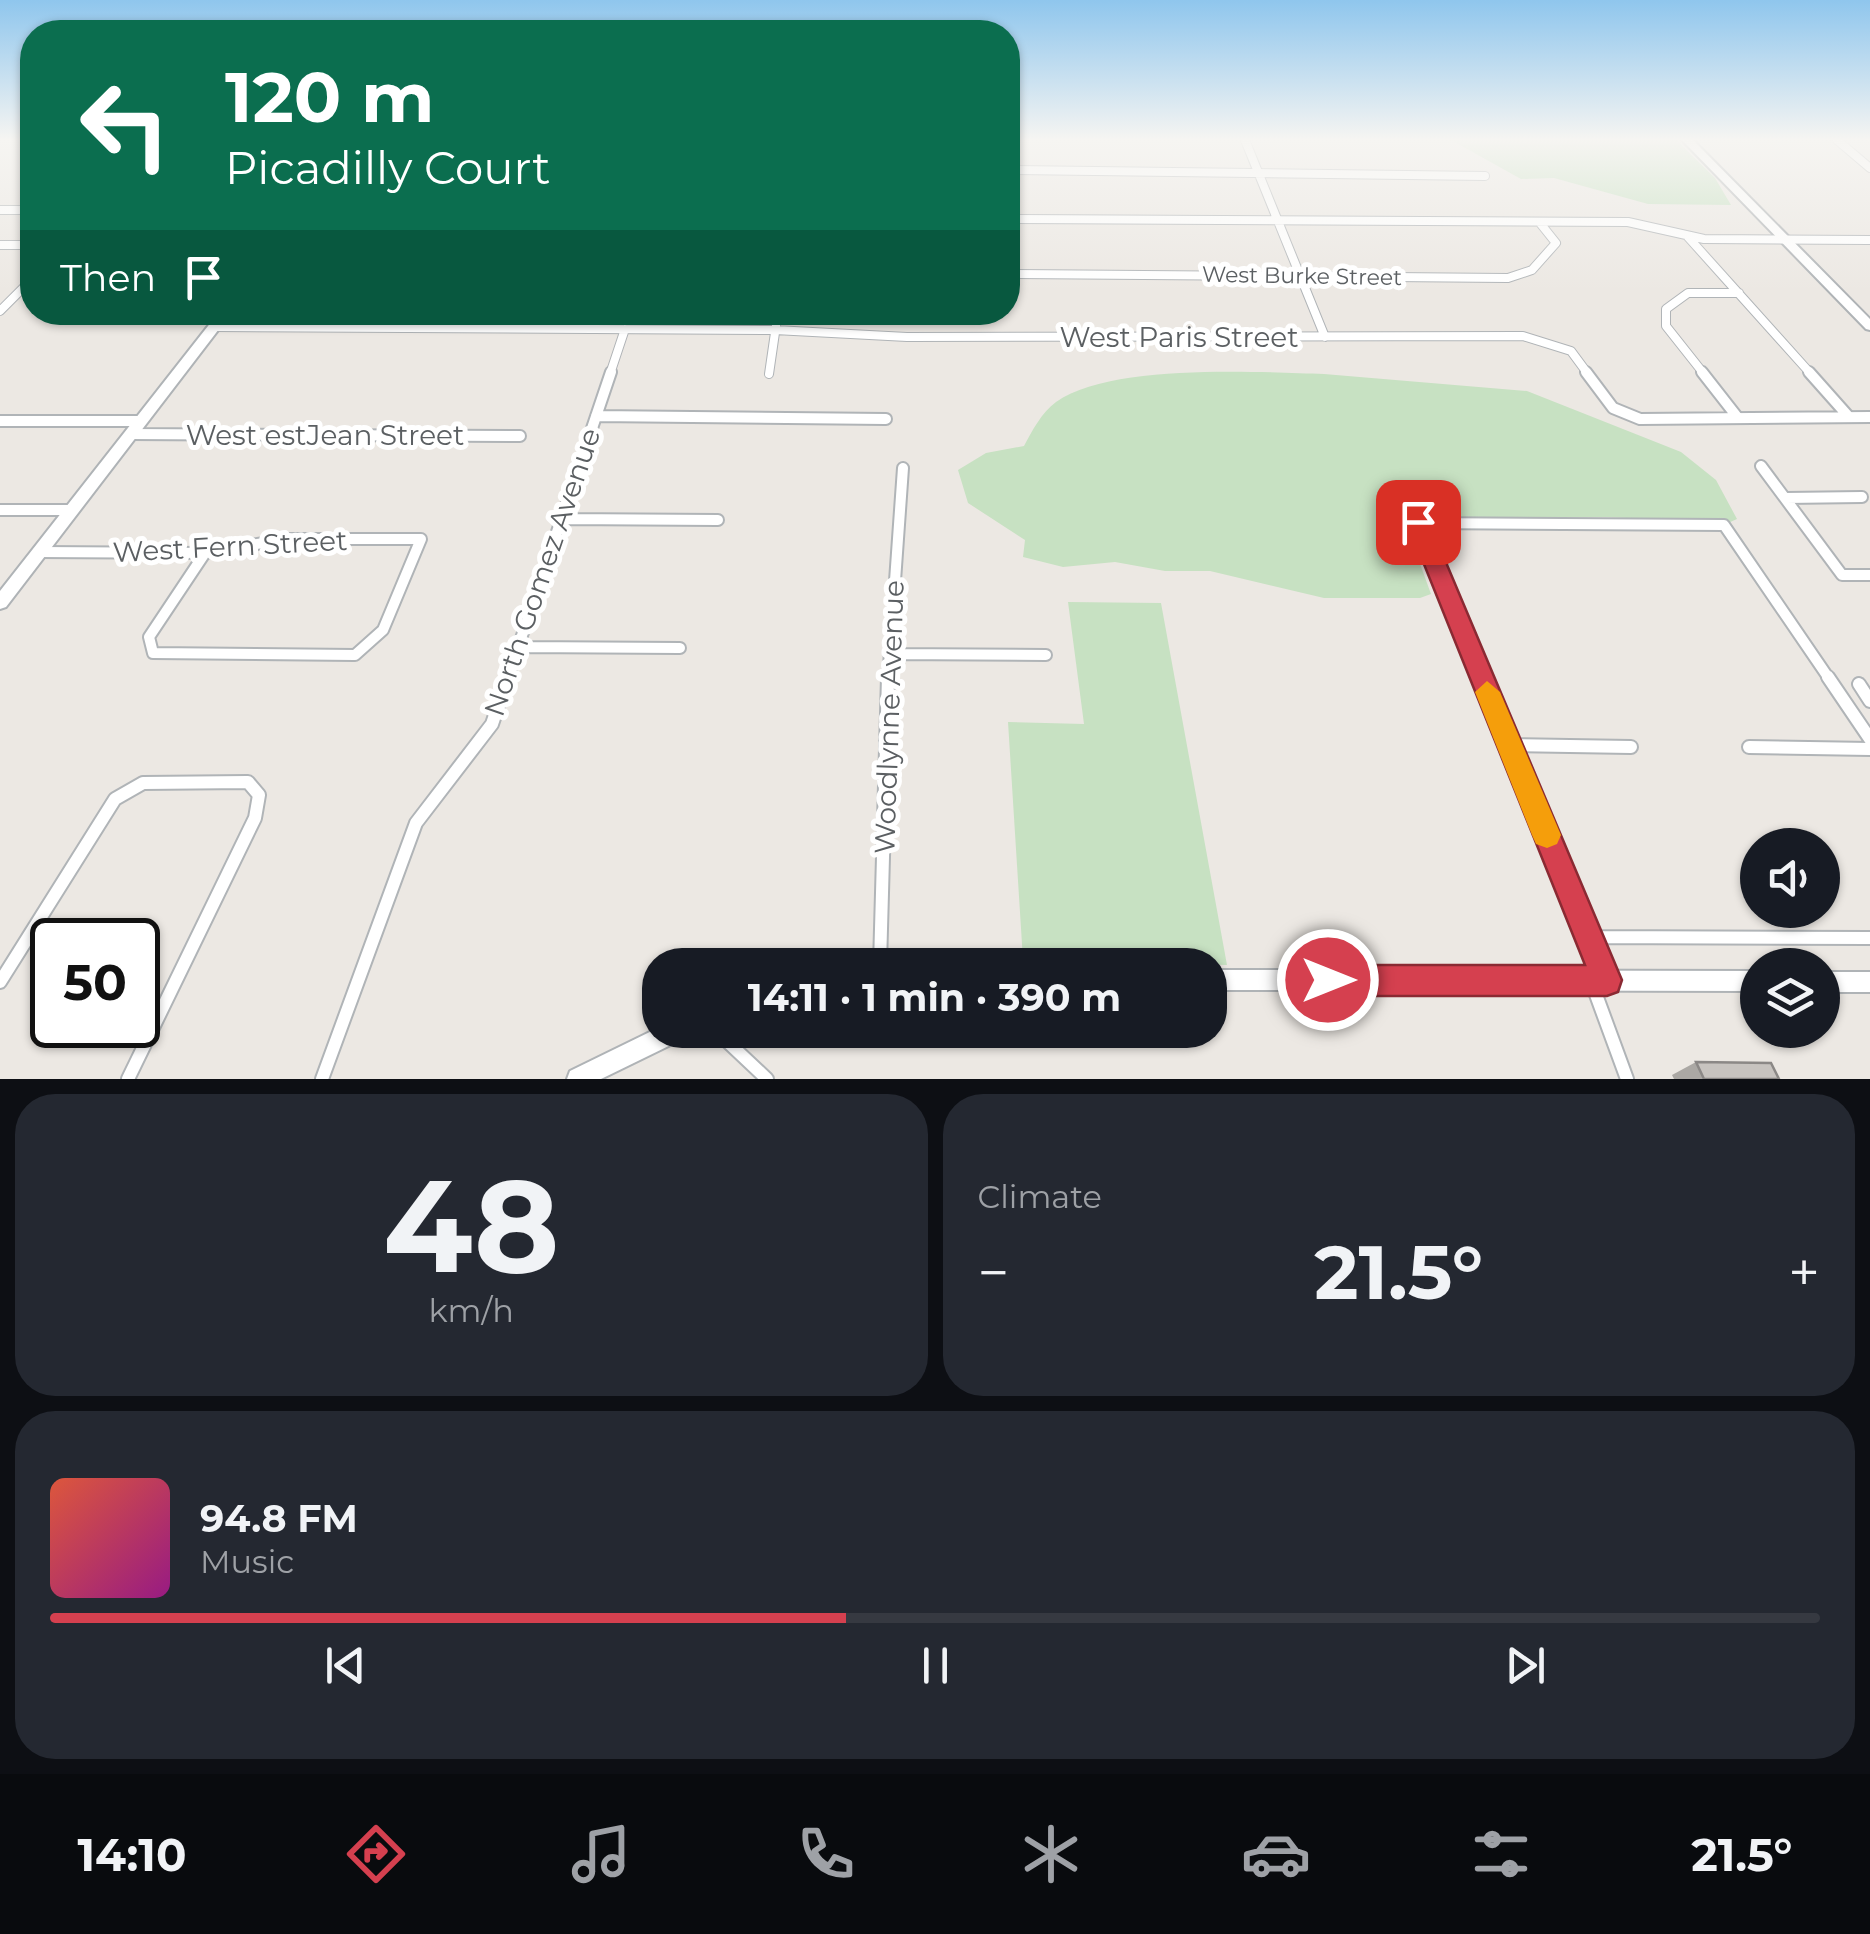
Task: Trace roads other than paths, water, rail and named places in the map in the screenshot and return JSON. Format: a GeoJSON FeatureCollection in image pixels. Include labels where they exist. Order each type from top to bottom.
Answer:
{"type":"FeatureCollection","features":[{"type":"Feature","properties":{"kind":"street"},"geometry":{"type":"LineString","coordinates":[[1265,190],[1324,337]]}},
{"type":"Feature","properties":{"kind":"street"},"geometry":{"type":"LineString","coordinates":[[1735,190],[1870,326]]}},
{"type":"Feature","properties":{"kind":"street"},"geometry":{"type":"LineString","coordinates":[[1020,219],[1279,224],[1628,222],[1688,236],[1870,240]]}},
{"type":"Feature","properties":{"kind":"street","name":"West Burke Street"},"geometry":{"type":"LineString","coordinates":[[1020,274],[1508,278],[1532,270],[1556,244],[1540,223]]}},
{"type":"Feature","properties":{"kind":"street"},"geometry":{"type":"LineString","coordinates":[[1688,236],[1849,417]]}},
{"type":"Feature","properties":{"kind":"street"},"geometry":{"type":"LineString","coordinates":[[0,311],[20,291]]}},
{"type":"Feature","properties":{"kind":"street"},"geometry":{"type":"LineString","coordinates":[[1738,418],[1666,326],[1666,309],[1688,293],[1739,294]]}},
{"type":"Feature","properties":{"kind":"street"},"geometry":{"type":"LineString","coordinates":[[0,603],[217,325]]}},
{"type":"Feature","properties":{"kind":"street"},"geometry":{"type":"LineString","coordinates":[[769,375],[776,325]]}},
{"type":"Feature","properties":{"kind":"street","name":"West Paris Street"},"geometry":{"type":"LineString","coordinates":[[215,328],[775,330],[907,337],[1523,336],[1571,351],[1613,408],[1640,418],[1870,417]]}},
{"type":"Feature","properties":{"kind":"street","name":"North Gomez Avenue"},"geometry":{"type":"LineString","coordinates":[[322,1079],[416,823],[492,724],[625,329]]}},
{"type":"Feature","properties":{"kind":"street"},"geometry":{"type":"LineString","coordinates":[[596,416],[886,419]]}},
{"type":"Feature","properties":{"kind":"street"},"geometry":{"type":"LineString","coordinates":[[0,421],[142,420]]}},
{"type":"Feature","properties":{"kind":"street","name":"West estJean Street"},"geometry":{"type":"LineString","coordinates":[[131,434],[520,436]]}},
{"type":"Feature","properties":{"kind":"street"},"geometry":{"type":"LineString","coordinates":[[1762,466],[1842,574],[1870,575]]}},
{"type":"Feature","properties":{"kind":"street","name":"Woodlynne Avenue"},"geometry":{"type":"LineString","coordinates":[[881,948],[890,654],[902,468]]}},
{"type":"Feature","properties":{"kind":"street"},"geometry":{"type":"LineString","coordinates":[[1786,498],[1862,498]]}},
{"type":"Feature","properties":{"kind":"street"},"geometry":{"type":"LineString","coordinates":[[0,510],[71,510]]}},
{"type":"Feature","properties":{"kind":"street"},"geometry":{"type":"LineString","coordinates":[[562,519],[718,520]]}},
{"type":"Feature","properties":{"kind":"street"},"geometry":{"type":"LineString","coordinates":[[1627,1079],[1588,937],[1418,522],[1724,525],[1870,739]]}},
{"type":"Feature","properties":{"kind":"street","name":"West Fern Street"},"geometry":{"type":"LineString","coordinates":[[39,552],[205,553],[286,539],[421,539],[383,630],[354,655],[153,653],[150,637],[205,553]]}},
{"type":"Feature","properties":{"kind":"street"},"geometry":{"type":"LineString","coordinates":[[520,647],[680,648]]}},
{"type":"Feature","properties":{"kind":"street"},"geometry":{"type":"LineString","coordinates":[[890,654],[1046,655]]}},
{"type":"Feature","properties":{"kind":"street"},"geometry":{"type":"LineString","coordinates":[[1858,684],[1870,700]]}},
{"type":"Feature","properties":{"kind":"street"},"geometry":{"type":"LineString","coordinates":[[1510,746],[1632,747]]}},
{"type":"Feature","properties":{"kind":"street"},"geometry":{"type":"LineString","coordinates":[[1749,748],[1870,748]]}},
{"type":"Feature","properties":{"kind":"street"},"geometry":{"type":"LineString","coordinates":[[0,982],[115,800],[143,782],[248,782],[259,796],[255,818],[128,1079]]}},
{"type":"Feature","properties":{"kind":"street"},"geometry":{"type":"LineString","coordinates":[[1588,937],[1870,938]]}},
{"type":"Feature","properties":{"kind":"street"},"geometry":{"type":"LineString","coordinates":[[1227,980],[1740,981]]}},
{"type":"Feature","properties":{"kind":"street"},"geometry":{"type":"LineString","coordinates":[[1840,982],[1870,982]]}},
{"type":"Feature","properties":{"kind":"street"},"geometry":{"type":"LineString","coordinates":[[578,1079],[642,1047]]}},
{"type":"Feature","properties":{"kind":"street"},"geometry":{"type":"LineString","coordinates":[[735,1048],[767,1079]]}}]}
